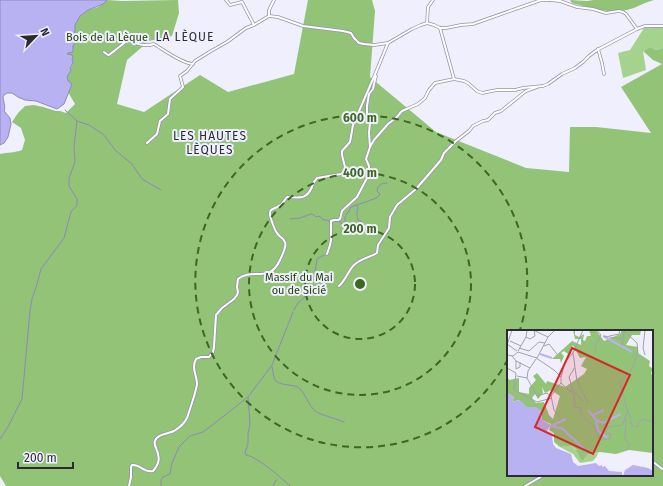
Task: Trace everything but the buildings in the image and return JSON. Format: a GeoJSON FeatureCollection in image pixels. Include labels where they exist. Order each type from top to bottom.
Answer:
{"type":"FeatureCollection","features":[{"type":"Feature","properties":{"kind":"street"},"geometry":{"type":"LineString","coordinates":[[226,0],[230,5],[242,2],[254,25]]}},
{"type":"Feature","properties":{"kind":"street"},"geometry":{"type":"LineString","coordinates":[[268,16],[274,0]]}},
{"type":"Feature","properties":{"kind":"street"},"geometry":{"type":"LineString","coordinates":[[427,23],[428,7],[433,0]]}},
{"type":"Feature","properties":{"kind":"street"},"geometry":{"type":"LineString","coordinates":[[147,143],[157,134],[160,121],[168,114],[170,99],[183,87],[180,76],[211,51],[228,42],[246,28],[268,16],[278,17],[303,26],[343,30],[351,33],[359,43],[369,45],[388,43],[412,29],[427,23],[434,24],[440,28],[473,24],[540,1],[550,0],[560,1],[577,7],[593,9],[606,13],[623,12],[637,29]]}},
{"type":"Feature","properties":{"kind":"street"},"geometry":{"type":"LineString","coordinates":[[326,254],[330,247],[332,236],[330,226],[331,221],[340,219],[342,211],[356,197],[367,178],[369,166],[366,159],[374,140],[385,127],[402,112],[418,104],[425,98],[429,90],[435,84],[454,79],[464,81],[479,92],[515,90],[548,84],[583,62],[598,49],[637,29],[645,26],[663,26]]}},
{"type":"Feature","properties":{"kind":"street"},"geometry":{"type":"LineString","coordinates":[[440,28],[454,79]]}},
{"type":"Feature","properties":{"kind":"street"},"geometry":{"type":"LineString","coordinates":[[104,52],[109,55],[128,40],[145,46],[154,44],[177,58],[189,64],[193,64]]}},
{"type":"Feature","properties":{"kind":"street"},"geometry":{"type":"LineString","coordinates":[[129,486],[132,465],[137,465],[146,471],[153,471],[157,466],[159,459],[158,452],[154,444],[155,441],[158,437],[175,431],[185,422],[197,383],[194,372],[194,363],[196,359],[201,357],[209,357],[213,352],[216,315],[237,295],[238,279],[243,276],[264,274],[269,272],[275,269],[280,260],[286,244],[276,232],[270,214],[271,210],[281,205],[287,197],[299,198],[306,195],[311,190],[314,181],[317,178],[345,172],[346,168],[342,151],[350,142],[353,125],[388,43]]}},
{"type":"Feature","properties":{"kind":"street"},"geometry":{"type":"LineString","coordinates":[[598,49],[604,74]]}},
{"type":"Feature","properties":{"kind":"street"},"geometry":{"type":"LineString","coordinates":[[370,148],[370,122],[367,106],[369,94],[373,89],[376,72]]}},
{"type":"Feature","properties":{"kind":"street"},"geometry":{"type":"LineString","coordinates":[[339,286],[343,283],[354,265],[378,253],[378,245],[389,228],[390,217],[397,206],[416,188],[441,160],[444,153],[478,123],[488,120],[495,113],[501,111],[526,91],[538,86]]}},
{"type":"Feature","properties":{"kind":"street"},"geometry":{"type":"LineString","coordinates":[[653,462],[663,469]]}},
{"type":"Feature","properties":{"kind":"street"},"geometry":{"type":"LineString","coordinates":[[525,486],[542,476]]}},
{"type":"Feature","properties":{"kind":"green space","name":"Massif du Mai ou de Sicié"},"geometry":{"type":"Polygon","coordinates":[[[107,0],[178,0],[179,13],[172,36],[149,41],[127,60],[117,104],[144,112],[200,75],[228,92],[294,74],[308,0],[372,0],[375,11],[370,77],[436,132],[526,168],[569,172],[570,127],[596,127],[651,133],[621,87],[662,64],[653,60],[643,51],[648,48],[656,50],[663,48],[663,486],[6,486],[0,476],[0,154],[22,150],[25,140],[21,128],[12,122],[25,106],[34,105],[66,113],[75,104],[68,92],[72,84],[68,81],[67,77],[71,70],[70,68],[73,61],[67,54],[73,50],[73,45],[75,43],[74,41],[76,40],[74,34],[75,25],[80,16],[88,10],[98,7],[107,0]]]}},
{"type":"Feature","properties":{"kind":"green space"},"geometry":{"type":"Polygon","coordinates":[[[570,0],[654,0],[627,10],[612,11],[586,7],[572,3],[570,0]]]}},
{"type":"Feature","properties":{"kind":"green space"},"geometry":{"type":"Polygon","coordinates":[[[663,26],[663,48],[656,50],[648,48],[643,51],[646,70],[623,78],[618,53],[630,50],[644,28],[663,26]]]}},
{"type":"Feature","properties":{"kind":"shaded area"},"geometry":{"type":"Polygon","coordinates":[[[0,0],[107,0],[103,4],[88,10],[80,16],[75,25],[74,34],[76,40],[75,44],[73,45],[73,52],[67,54],[72,55],[73,57],[73,63],[70,68],[71,70],[67,77],[68,81],[72,84],[64,104],[57,109],[36,101],[25,100],[12,93],[7,93],[3,96],[5,107],[4,111],[10,118],[11,124],[8,137],[4,143],[0,145],[0,0]]]}},
{"type":"Feature","properties":{"kind":"waterway"},"geometry":{"type":"LineString","coordinates":[[0,439],[8,427],[22,399],[30,311],[41,269],[64,238],[71,212],[77,205],[77,199],[69,186],[69,178],[75,162],[74,146],[77,121],[65,110]]}},
{"type":"Feature","properties":{"kind":"waterway"},"geometry":{"type":"LineString","coordinates":[[77,121],[89,125],[103,134],[116,151],[132,164],[142,179],[161,190]]}},
{"type":"Feature","properties":{"kind":"waterway"},"geometry":{"type":"LineString","coordinates":[[338,221],[343,224],[345,223],[345,217],[351,207],[378,197],[380,194],[377,191],[378,187],[381,184],[387,183]]}},
{"type":"Feature","properties":{"kind":"waterway"},"geometry":{"type":"LineString","coordinates":[[357,206],[358,220],[362,222]]}},
{"type":"Feature","properties":{"kind":"waterway"},"geometry":{"type":"LineString","coordinates":[[290,219],[300,218],[311,214],[316,217],[319,216],[330,222]]}},
{"type":"Feature","properties":{"kind":"waterway"},"geometry":{"type":"LineString","coordinates":[[294,310],[298,303],[305,297],[308,283],[314,279],[317,259],[324,255]]}},
{"type":"Feature","properties":{"kind":"waterway"},"geometry":{"type":"LineString","coordinates":[[161,486],[161,480],[163,477],[170,474],[172,463],[179,447],[190,436],[203,432],[248,397],[272,365],[293,312]]}},
{"type":"Feature","properties":{"kind":"waterway"},"geometry":{"type":"LineString","coordinates":[[272,366],[276,381],[299,388],[315,411],[344,422]]}},
{"type":"Feature","properties":{"kind":"waterway"},"geometry":{"type":"LineString","coordinates":[[248,397],[250,424],[248,444],[245,452],[246,455],[263,464],[290,486]]}},
{"type":"Feature","properties":{"kind":"waterway"},"geometry":{"type":"LineString","coordinates":[[273,486],[276,480]]}},
{"type":"Feature","properties":{"kind":"district","name":"LA LÈQUE"},"geometry":{"type":"Point","coordinates":[185,37]}},
{"type":"Feature","properties":{"kind":"district","name":"LES HAUTES LÈQUES"},"geometry":{"type":"Point","coordinates":[210,143]}},
{"type":"Feature","properties":{"kind":"park label","name":"Bois de la Lèque"},"geometry":{"type":"Point","coordinates":[107,37]}}]}
